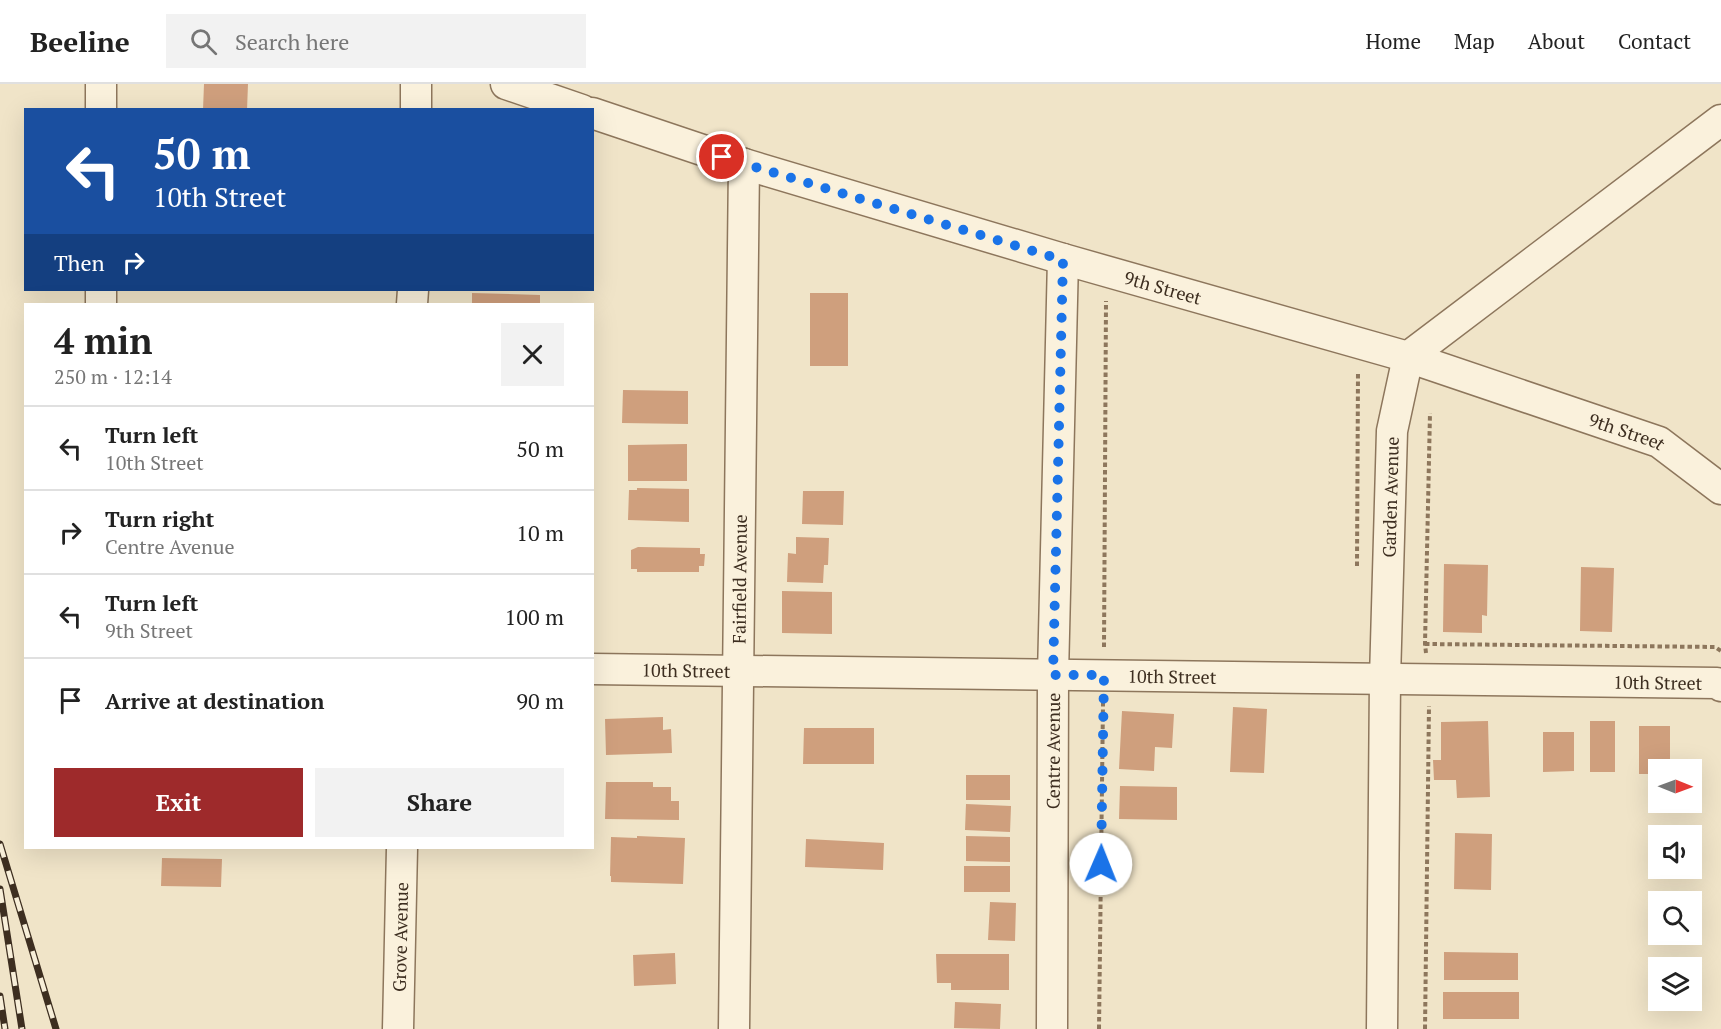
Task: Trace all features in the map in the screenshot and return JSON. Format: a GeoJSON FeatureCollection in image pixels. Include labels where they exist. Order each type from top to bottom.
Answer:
{"type":"FeatureCollection","features":[{"type":"Feature","properties":{"kind":"street"},"geometry":{"type":"LineString","coordinates":[[101,84],[101,108]]}},
{"type":"Feature","properties":{"kind":"street"},"geometry":{"type":"LineString","coordinates":[[416,84],[416,108]]}},
{"type":"Feature","properties":{"kind":"street"},"geometry":{"type":"LineString","coordinates":[[506,84],[576,108]]}},
{"type":"Feature","properties":{"kind":"street","name":"9th Street"},"geometry":{"type":"LineString","coordinates":[[594,114],[744,164],[1063,260],[1408,357],[1659,442],[1721,489]]}},
{"type":"Feature","properties":{"kind":"street"},"geometry":{"type":"LineString","coordinates":[[1408,357],[1721,120]]}},
{"type":"Feature","properties":{"kind":"street","name":"Fairfield Avenue"},"geometry":{"type":"LineString","coordinates":[[734,1029],[744,164]]}},
{"type":"Feature","properties":{"kind":"street","name":"Centre Avenue"},"geometry":{"type":"LineString","coordinates":[[1052,1029],[1053,675],[1063,260]]}},
{"type":"Feature","properties":{"kind":"street","name":"Garden Avenue"},"geometry":{"type":"LineString","coordinates":[[1382,1029],[1385,679],[1392,431],[1408,357]]}},
{"type":"Feature","properties":{"kind":"street","name":"10th Street"},"geometry":{"type":"LineString","coordinates":[[594,669],[1719,684]]}},
{"type":"Feature","properties":{"kind":"street","name":"Grove Avenue"},"geometry":{"type":"LineString","coordinates":[[398,1029],[402,849]]}},
{"type":"Feature","properties":{"kind":"path"},"geometry":{"type":"LineString","coordinates":[[1099,1029],[1106,298]]}},
{"type":"Feature","properties":{"kind":"path"},"geometry":{"type":"LineString","coordinates":[[1357,574],[1358,365]]}},
{"type":"Feature","properties":{"kind":"path"},"geometry":{"type":"LineString","coordinates":[[1425,1029],[1430,679],[1425,644],[1430,413]]}},
{"type":"Feature","properties":{"kind":"path"},"geometry":{"type":"LineString","coordinates":[[1425,644],[1715,647],[1721,651]]}},
{"type":"Feature","properties":{"kind":"building"},"geometry":{"type":"Polygon","coordinates":[[[204,84],[248,84],[247,108],[203,108],[204,84]]]}},
{"type":"Feature","properties":{"kind":"building"},"geometry":{"type":"Polygon","coordinates":[[[472,293],[540,295],[540,303],[472,303],[472,293]]]}},
{"type":"Feature","properties":{"kind":"building"},"geometry":{"type":"Polygon","coordinates":[[[810,293],[848,293],[848,366],[810,366],[810,293]]]}},
{"type":"Feature","properties":{"kind":"building"},"geometry":{"type":"Polygon","coordinates":[[[623,390],[688,391],[688,424],[622,423],[623,390]]]}},
{"type":"Feature","properties":{"kind":"building"},"geometry":{"type":"Polygon","coordinates":[[[687,444],[687,481],[628,481],[628,445],[687,444]]]}},
{"type":"Feature","properties":{"kind":"building"},"geometry":{"type":"Polygon","coordinates":[[[637,488],[689,489],[689,522],[628,520],[629,490],[637,490],[637,488]]]}},
{"type":"Feature","properties":{"kind":"building"},"geometry":{"type":"Polygon","coordinates":[[[803,491],[844,491],[843,525],[802,524],[803,491]]]}},
{"type":"Feature","properties":{"kind":"building"},"geometry":{"type":"Polygon","coordinates":[[[796,537],[829,538],[828,565],[824,565],[823,583],[787,582],[788,553],[796,554],[796,537]]]}},
{"type":"Feature","properties":{"kind":"building"},"geometry":{"type":"Polygon","coordinates":[[[638,547],[700,548],[700,554],[705,554],[704,566],[699,566],[699,572],[637,572],[637,569],[631,569],[631,550],[638,547]]]}},
{"type":"Feature","properties":{"kind":"building"},"geometry":{"type":"Polygon","coordinates":[[[1444,564],[1488,565],[1487,616],[1482,615],[1482,633],[1443,632],[1444,564]]]}},
{"type":"Feature","properties":{"kind":"building"},"geometry":{"type":"Polygon","coordinates":[[[1581,567],[1614,568],[1612,632],[1580,631],[1581,567]]]}},
{"type":"Feature","properties":{"kind":"building"},"geometry":{"type":"Polygon","coordinates":[[[782,591],[832,592],[832,634],[782,633],[782,591]]]}},
{"type":"Feature","properties":{"kind":"building"},"geometry":{"type":"Polygon","coordinates":[[[1233,707],[1267,709],[1264,773],[1230,772],[1233,707]]]}},
{"type":"Feature","properties":{"kind":"building"},"geometry":{"type":"Polygon","coordinates":[[[1122,711],[1174,714],[1172,748],[1155,747],[1154,771],[1119,769],[1122,711]]]}},
{"type":"Feature","properties":{"kind":"building"},"geometry":{"type":"Polygon","coordinates":[[[663,717],[663,730],[671,729],[672,753],[606,755],[605,719],[663,717]]]}},
{"type":"Feature","properties":{"kind":"building"},"geometry":{"type":"Polygon","coordinates":[[[1488,721],[1490,797],[1457,798],[1456,780],[1434,780],[1433,760],[1441,760],[1441,722],[1488,721]]]}},
{"type":"Feature","properties":{"kind":"building"},"geometry":{"type":"Polygon","coordinates":[[[1590,721],[1615,721],[1615,772],[1590,772],[1590,721]]]}},
{"type":"Feature","properties":{"kind":"building"},"geometry":{"type":"Polygon","coordinates":[[[1639,726],[1670,726],[1670,759],[1648,759],[1648,774],[1639,774],[1639,726]]]}},
{"type":"Feature","properties":{"kind":"building"},"geometry":{"type":"Polygon","coordinates":[[[804,728],[874,728],[874,764],[803,764],[804,728]]]}},
{"type":"Feature","properties":{"kind":"building"},"geometry":{"type":"Polygon","coordinates":[[[1543,732],[1574,732],[1574,771],[1543,772],[1543,732]]]}},
{"type":"Feature","properties":{"kind":"building"},"geometry":{"type":"Polygon","coordinates":[[[966,775],[1010,775],[1010,800],[966,800],[966,775]]]}},
{"type":"Feature","properties":{"kind":"building"},"geometry":{"type":"Polygon","coordinates":[[[606,782],[653,782],[653,787],[671,787],[671,801],[679,801],[679,820],[605,819],[606,782]]]}},
{"type":"Feature","properties":{"kind":"building"},"geometry":{"type":"Polygon","coordinates":[[[1120,786],[1177,787],[1177,820],[1119,819],[1120,786]]]}},
{"type":"Feature","properties":{"kind":"building"},"geometry":{"type":"Polygon","coordinates":[[[966,804],[1011,806],[1010,832],[965,830],[966,804]]]}},
{"type":"Feature","properties":{"kind":"building"},"geometry":{"type":"Polygon","coordinates":[[[1455,833],[1492,834],[1491,890],[1454,889],[1455,833]]]}},
{"type":"Feature","properties":{"kind":"building"},"geometry":{"type":"Polygon","coordinates":[[[637,836],[685,838],[683,884],[611,882],[611,837],[637,838],[637,836]]]}},
{"type":"Feature","properties":{"kind":"building"},"geometry":{"type":"Polygon","coordinates":[[[966,836],[1010,837],[1010,862],[966,861],[966,836]]]}},
{"type":"Feature","properties":{"kind":"building"},"geometry":{"type":"Polygon","coordinates":[[[806,839],[884,843],[883,870],[805,867],[806,839]]]}},
{"type":"Feature","properties":{"kind":"building"},"geometry":{"type":"Polygon","coordinates":[[[162,858],[222,859],[221,887],[161,886],[162,858]]]}},
{"type":"Feature","properties":{"kind":"building"},"geometry":{"type":"Polygon","coordinates":[[[964,866],[1010,866],[1010,892],[964,892],[964,866]]]}},
{"type":"Feature","properties":{"kind":"building"},"geometry":{"type":"Polygon","coordinates":[[[990,902],[1016,903],[1015,941],[988,940],[990,902]]]}},
{"type":"Feature","properties":{"kind":"building"},"geometry":{"type":"Polygon","coordinates":[[[1444,952],[1518,953],[1518,980],[1444,980],[1444,952]]]}},
{"type":"Feature","properties":{"kind":"building"},"geometry":{"type":"Polygon","coordinates":[[[675,953],[676,984],[634,986],[633,955],[675,953]]]}},
{"type":"Feature","properties":{"kind":"building"},"geometry":{"type":"Polygon","coordinates":[[[936,954],[1009,954],[1009,990],[951,990],[951,983],[937,983],[936,954]]]}},
{"type":"Feature","properties":{"kind":"building"},"geometry":{"type":"Polygon","coordinates":[[[1443,992],[1519,992],[1519,1019],[1443,1019],[1443,992]]]}},
{"type":"Feature","properties":{"kind":"building"},"geometry":{"type":"Polygon","coordinates":[[[955,1002],[1001,1004],[1000,1029],[954,1028],[955,1002]]]}},
{"type":"Feature","properties":{"kind":"railway"},"geometry":{"type":"LineString","coordinates":[[0,844],[56,1029]]}},
{"type":"Feature","properties":{"kind":"railway"},"geometry":{"type":"LineString","coordinates":[[0,889],[22,1029]]}},
{"type":"Feature","properties":{"kind":"railway"},"geometry":{"type":"LineString","coordinates":[[0,996],[5,1029]]}},
{"type":"Feature","properties":{"kind":"route"},"geometry":{"type":"LineString","coordinates":[[722,157],[1063,260],[1053,675],[1104,675],[1101,864]]}}]}
